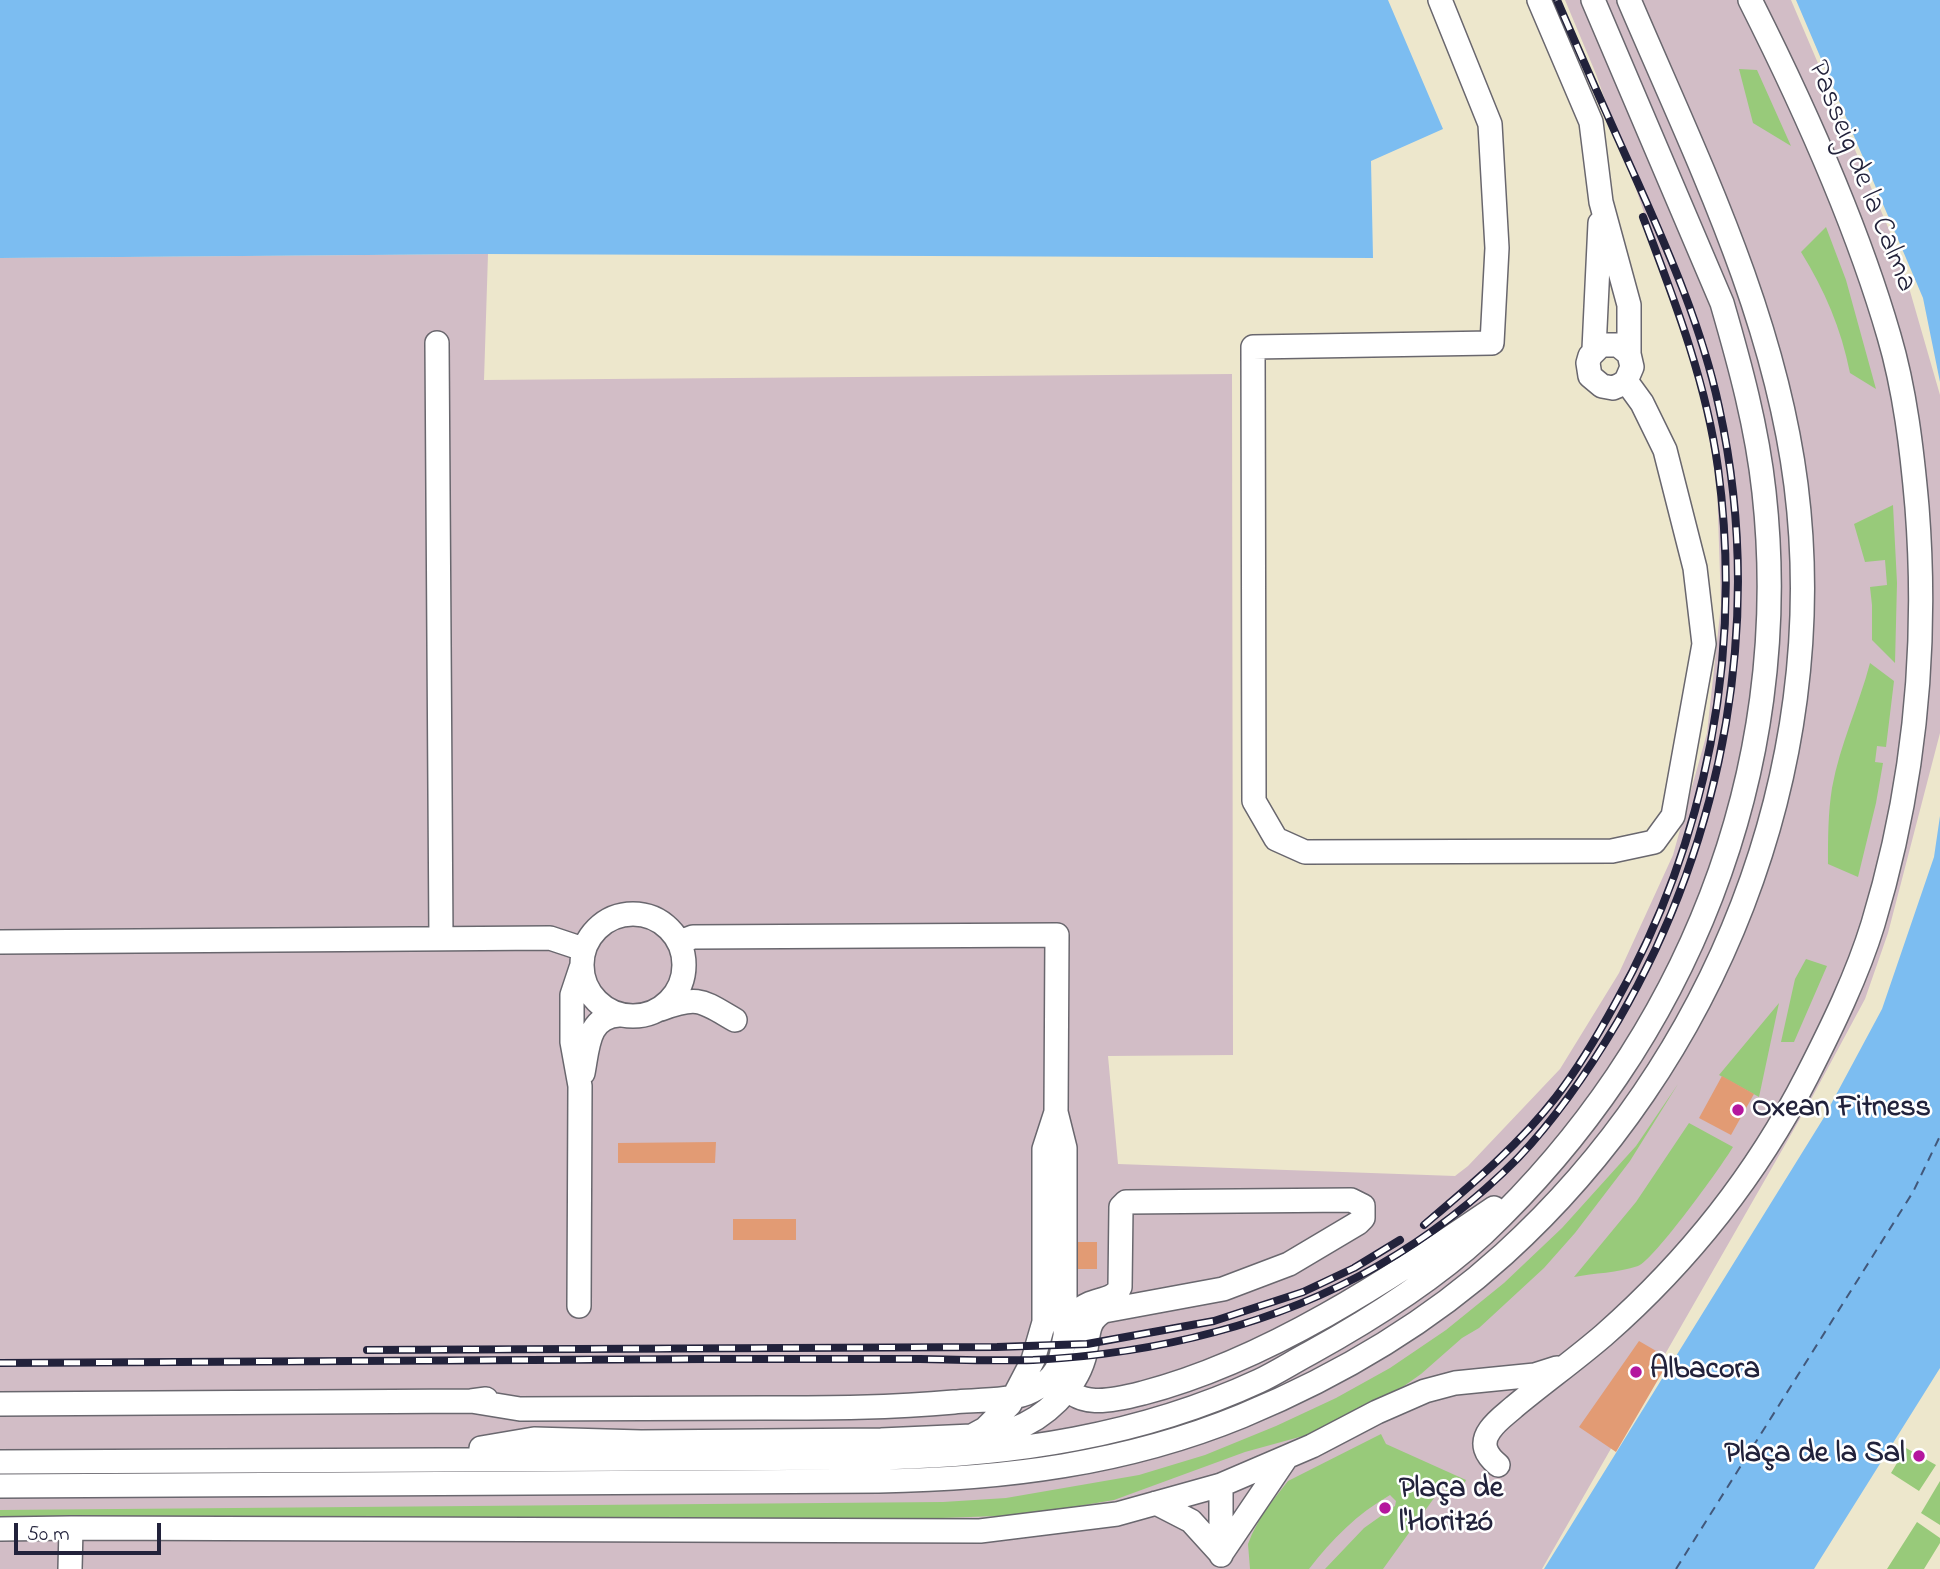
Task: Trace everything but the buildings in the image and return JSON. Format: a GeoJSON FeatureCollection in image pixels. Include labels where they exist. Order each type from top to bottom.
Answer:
{"type":"FeatureCollection","features":[{"type":"Feature","properties":{"kind":"street"},"geometry":{"type":"LineString","coordinates":[[1440,0],[1490,124],[1497,248],[1492,343],[1253,347],[1254,801],[1276,839],[1305,852],[1612,851],[1654,842],[1673,817],[1704,644],[1695,568],[1665,450],[1653,424],[1626,381]]}},
{"type":"Feature","properties":{"kind":"street"},"geometry":{"type":"LineString","coordinates":[[1539,0],[1591,122],[1601,202],[1629,305],[1629,355],[1632,367],[1626,381],[1613,388],[1595,382],[1588,371],[1588,363],[1594,349],[1601,202]]}},
{"type":"Feature","properties":{"kind":"street"},"geometry":{"type":"LineString","coordinates":[[0,1462],[945,1456],[1042,1445],[1122,1429],[1168,1416],[1259,1381],[1343,1335],[1420,1284],[1480,1237],[1575,1136],[1621,1073],[1657,1013],[1696,938],[1723,867],[1745,787],[1762,700],[1768,635],[1769,565],[1764,492],[1754,426],[1737,354],[1722,303],[1593,0]]}},
{"type":"Feature","properties":{"kind":"street"},"geometry":{"type":"LineString","coordinates":[[0,1486],[892,1481],[990,1477],[1051,1469],[1160,1444],[1240,1417],[1357,1359],[1439,1306],[1502,1256],[1563,1195],[1597,1156],[1646,1091],[1685,1029],[1725,952],[1754,877],[1777,796],[1796,687],[1801,637],[1802,566],[1797,488],[1780,393],[1753,298],[1629,0]]}},
{"type":"Feature","properties":{"kind":"street","name":"Passeig de la Calma"},"geometry":{"type":"LineString","coordinates":[[1498,1465],[1487,1454],[1485,1444],[1487,1433],[1493,1425],[1588,1349],[1656,1286],[1720,1212],[1750,1172],[1801,1088],[1851,983],[1872,927],[1888,868],[1915,726],[1921,638],[1920,550],[1914,474],[1890,338],[1842,200],[1750,0]]}},
{"type":"Feature","properties":{"kind":"street"},"geometry":{"type":"LineString","coordinates":[[437,342],[442,939]]}},
{"type":"Feature","properties":{"kind":"street"},"geometry":{"type":"LineString","coordinates":[[1594,349],[1610,343],[1625,348],[1629,355]]}},
{"type":"Feature","properties":{"kind":"street"},"geometry":{"type":"LineString","coordinates":[[579,1307],[580,1086],[572,1042],[572,995],[591,934],[603,923],[618,916],[635,914],[651,917],[665,925],[680,942],[684,970],[679,987],[669,1002],[658,1010]]}},
{"type":"Feature","properties":{"kind":"street"},"geometry":{"type":"LineString","coordinates":[[680,942],[693,937],[1057,934],[1056,1112],[1044,1149],[1055,1302],[1065,1333]]}},
{"type":"Feature","properties":{"kind":"street"},"geometry":{"type":"LineString","coordinates":[[0,942],[550,938],[582,959]]}},
{"type":"Feature","properties":{"kind":"street"},"geometry":{"type":"LineString","coordinates":[[582,959],[584,984],[593,998],[605,1009],[619,1015]]}},
{"type":"Feature","properties":{"kind":"street"},"geometry":{"type":"LineString","coordinates":[[580,1086],[594,1028],[601,1019],[608,1016],[634,1017],[683,1000],[694,1000],[706,1003],[735,1020]]}},
{"type":"Feature","properties":{"kind":"street"},"geometry":{"type":"LineString","coordinates":[[405,1460],[534,1439],[641,1442],[881,1440],[972,1436],[1016,1429],[1050,1408],[1067,1389],[1085,1354],[1089,1325],[1098,1314],[1223,1289],[1289,1264],[1363,1218],[1363,1206],[1351,1200],[1126,1202],[1121,1207],[1121,1287],[1109,1298],[1090,1302],[1081,1308],[1065,1333],[1060,1366],[1061,1379],[1067,1389],[1087,1400],[1117,1400],[1173,1385],[1253,1353],[1408,1266],[1537,1179]]}},
{"type":"Feature","properties":{"kind":"street"},"geometry":{"type":"LineString","coordinates":[[972,1436],[1002,1415],[1015,1396],[1033,1360],[1044,1322],[1055,1302]]}},
{"type":"Feature","properties":{"kind":"street"},"geometry":{"type":"LineString","coordinates":[[0,1529],[980,1531],[1117,1514],[1221,1485],[1425,1391],[1455,1383],[1535,1375],[1566,1365]]}},
{"type":"Feature","properties":{"kind":"street"},"geometry":{"type":"LineString","coordinates":[[471,1401],[520,1409],[897,1407],[1015,1396],[1032,1391],[1054,1375],[1060,1366]]}},
{"type":"Feature","properties":{"kind":"street"},"geometry":{"type":"LineString","coordinates":[[0,1404],[471,1401],[519,1394],[688,1393]]}},
{"type":"Feature","properties":{"kind":"street"},"geometry":{"type":"LineString","coordinates":[[641,1442],[670,1434],[729,1430],[743,1416],[746,1408]]}},
{"type":"Feature","properties":{"kind":"street"},"geometry":{"type":"LineString","coordinates":[[1221,1562],[1286,1457]]}},
{"type":"Feature","properties":{"kind":"street"},"geometry":{"type":"LineString","coordinates":[[1221,1485],[1221,1562]]}},
{"type":"Feature","properties":{"kind":"street"},"geometry":{"type":"LineString","coordinates":[[1156,1503],[1191,1521],[1221,1562]]}},
{"type":"Feature","properties":{"kind":"street"},"geometry":{"type":"LineString","coordinates":[[70,1569],[71,1528]]}},
{"type":"Feature","properties":{"kind":"shaded area"},"geometry":{"type":"Polygon","coordinates":[[[1565,0],[1791,0],[1899,253],[1940,395],[1940,733],[1888,933],[1865,999],[1809,1103],[1542,1569],[0,1569],[0,258],[488,254],[484,380],[1232,374],[1233,1055],[1108,1056],[1118,1164],[1455,1176],[1468,1166],[1560,1069],[1619,973],[1673,855],[1707,733],[1721,605],[1717,485],[1704,407],[1672,295],[1635,186],[1596,74],[1565,0]]]}},
{"type":"Feature","properties":{"kind":"green space"},"geometry":{"type":"Polygon","coordinates":[[[1739,69],[1757,70],[1791,146],[1753,123],[1739,69]]]}},
{"type":"Feature","properties":{"kind":"green space"},"geometry":{"type":"Polygon","coordinates":[[[1826,227],[1846,280],[1876,389],[1850,373],[1831,310],[1801,252],[1826,227]]]}},
{"type":"Feature","properties":{"kind":"green space"},"geometry":{"type":"Polygon","coordinates":[[[1893,505],[1897,583],[1895,663],[1872,640],[1870,587],[1887,585],[1885,560],[1865,562],[1854,524],[1893,505]]]}},
{"type":"Feature","properties":{"kind":"green space"},"geometry":{"type":"Polygon","coordinates":[[[1870,663],[1894,681],[1886,747],[1877,746],[1875,762],[1883,763],[1858,877],[1828,864],[1829,816],[1835,772],[1870,663]]]}},
{"type":"Feature","properties":{"kind":"green space"},"geometry":{"type":"Polygon","coordinates":[[[1806,959],[1827,966],[1794,1042],[1781,1042],[1795,979],[1806,959]]]}},
{"type":"Feature","properties":{"kind":"green space"},"geometry":{"type":"Polygon","coordinates":[[[1779,1003],[1759,1097],[1719,1075],[1779,1003]]]}},
{"type":"Feature","properties":{"kind":"green space"},"geometry":{"type":"Polygon","coordinates":[[[1678,1084],[1630,1161],[1575,1233],[1544,1268],[1479,1328],[1462,1338],[1421,1374],[1404,1386],[1314,1433],[1245,1452],[1114,1500],[1026,1515],[912,1519],[0,1519],[0,1510],[943,1502],[1006,1498],[1139,1475],[1205,1455],[1336,1398],[1390,1368],[1446,1330],[1504,1283],[1562,1228],[1636,1146],[1678,1084]]]}},
{"type":"Feature","properties":{"kind":"green space"},"geometry":{"type":"Polygon","coordinates":[[[1689,1123],[1733,1147],[1702,1192],[1658,1248],[1638,1266],[1574,1277],[1636,1202],[1689,1123]]]}},
{"type":"Feature","properties":{"kind":"green space","name":"Plaça de l'Horitzó"},"geometry":{"type":"Polygon","coordinates":[[[1381,1434],[1386,1444],[1466,1480],[1457,1499],[1442,1487],[1383,1569],[1325,1569],[1364,1528],[1395,1506],[1396,1501],[1390,1495],[1346,1528],[1309,1569],[1250,1569],[1248,1544],[1252,1534],[1263,1513],[1288,1481],[1381,1434]]]}},
{"type":"Feature","properties":{"kind":"green space"},"geometry":{"type":"Polygon","coordinates":[[[1906,1448],[1936,1465],[1919,1491],[1891,1473],[1906,1448]]]}},
{"type":"Feature","properties":{"kind":"green space"},"geometry":{"type":"Polygon","coordinates":[[[1940,1481],[1940,1525],[1921,1513],[1940,1481]]]}},
{"type":"Feature","properties":{"kind":"green space"},"geometry":{"type":"Polygon","coordinates":[[[1917,1522],[1940,1538],[1940,1543],[1924,1569],[1887,1569],[1917,1522]]]}},
{"type":"Feature","properties":{"kind":"water"},"geometry":{"type":"Polygon","coordinates":[[[0,0],[1388,0],[1443,129],[1371,161],[1373,258],[488,254],[0,258],[0,0]]]}},
{"type":"Feature","properties":{"kind":"water"},"geometry":{"type":"Polygon","coordinates":[[[1796,0],[1940,0],[1940,382],[1923,298],[1796,0]]]}},
{"type":"Feature","properties":{"kind":"water"},"geometry":{"type":"Polygon","coordinates":[[[1940,816],[1940,1368],[1814,1569],[1544,1569],[1823,1119],[1882,1009],[1934,857],[1940,816]]]}},
{"type":"Feature","properties":{"kind":"ferry route"},"geometry":{"type":"LineString","coordinates":[[1676,1569],[1913,1192],[1940,1136]]}},
{"type":"Feature","properties":{"kind":"railway"},"geometry":{"type":"LineString","coordinates":[[0,1363],[1033,1360],[1102,1354],[1193,1338],[1299,1304],[1378,1266],[1416,1242],[1486,1189],[1518,1158],[1572,1092],[1618,1021],[1655,950],[1685,877],[1709,801],[1726,723],[1735,645],[1738,565],[1732,486],[1719,407],[1704,349],[1673,264],[1557,0]]}},
{"type":"Feature","properties":{"kind":"railway"},"geometry":{"type":"LineString","coordinates":[[1424,1225],[1526,1132],[1564,1086],[1595,1039],[1648,940],[1674,876],[1695,811],[1710,744],[1721,676],[1725,607],[1725,537],[1718,468],[1697,372],[1643,217]]}},
{"type":"Feature","properties":{"kind":"railway"},"geometry":{"type":"LineString","coordinates":[[367,1350],[997,1347],[1087,1344],[1214,1321],[1303,1292],[1354,1268],[1400,1240]]}},
{"type":"Feature","properties":{"kind":"place","name":"Oxean Fitness"},"geometry":{"type":"Point","coordinates":[1738,1110]}},
{"type":"Feature","properties":{"kind":"place","name":"Albacora"},"geometry":{"type":"Point","coordinates":[1636,1372]}},
{"type":"Feature","properties":{"kind":"place","name":"Plaça de la Sal"},"geometry":{"type":"Point","coordinates":[1919,1456]}},
{"type":"Feature","properties":{"kind":"place","name":"Plaça de l'Horitzó"},"geometry":{"type":"Point","coordinates":[1385,1508]}}]}
